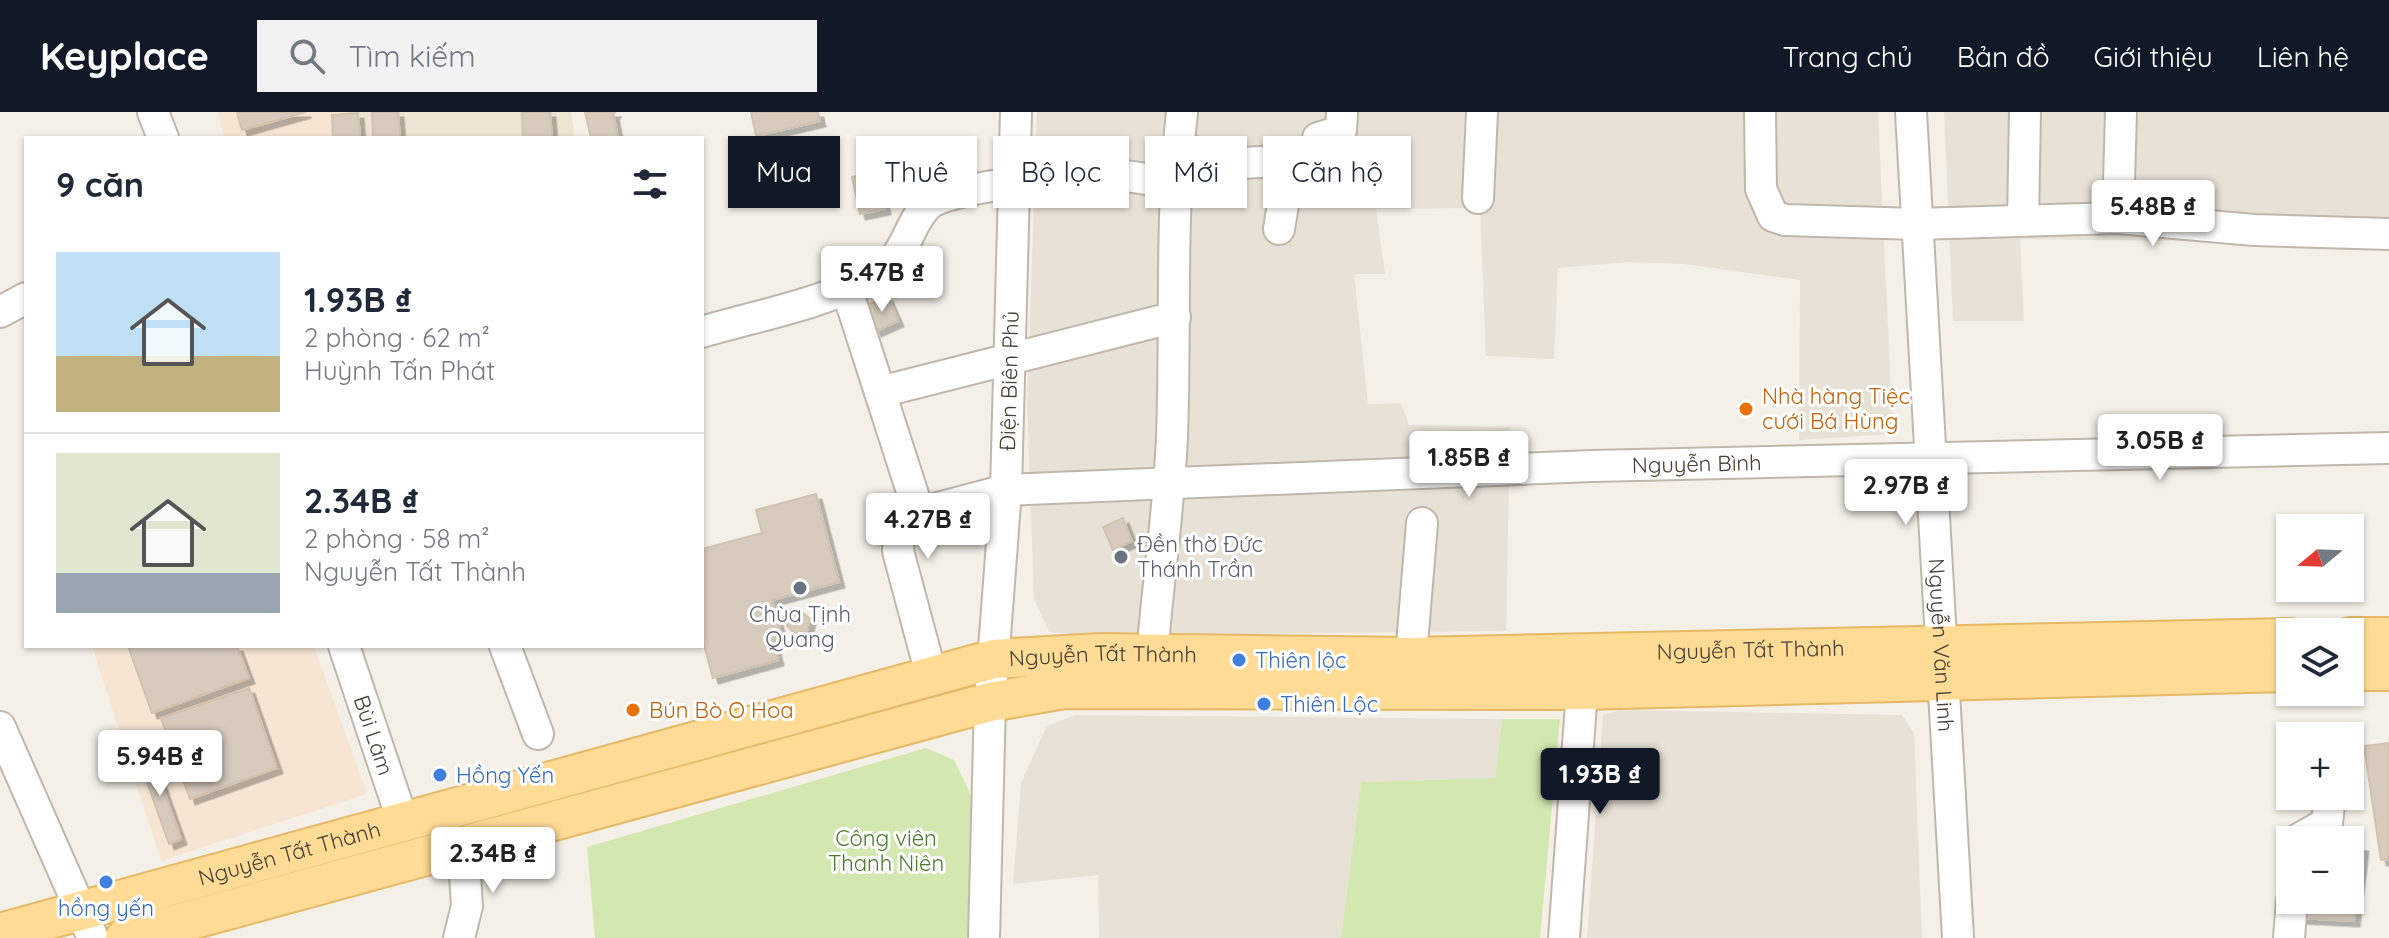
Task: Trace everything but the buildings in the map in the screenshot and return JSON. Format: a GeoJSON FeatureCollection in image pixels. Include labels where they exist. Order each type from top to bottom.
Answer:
{"type":"FeatureCollection","features":[{"type":"Feature","properties":{"kind":"main road"},"geometry":{"type":"LineString","coordinates":[[2364,637],[2389,637]]}},
{"type":"Feature","properties":{"kind":"main road","name":"Nguyễn Tất Thành"},"geometry":{"type":"LineString","coordinates":[[125,938],[990,702],[1064,689],[1582,690],[2276,639]]}},
{"type":"Feature","properties":{"kind":"main road","name":"Nguyễn Tất Thành"},"geometry":{"type":"LineString","coordinates":[[0,933],[88,924],[404,825],[994,659],[1101,653],[1941,662],[2276,672]]}},
{"type":"Feature","properties":{"kind":"main road"},"geometry":{"type":"LineString","coordinates":[[2364,671],[2389,671]]}},
{"type":"Feature","properties":{"kind":"street"},"geometry":{"type":"LineString","coordinates":[[153,112],[162,136]]}},
{"type":"Feature","properties":{"kind":"street","name":"Điện Biên Phủ"},"geometry":{"type":"LineString","coordinates":[[1015,136],[1016,112]]}},
{"type":"Feature","properties":{"kind":"street"},"geometry":{"type":"LineString","coordinates":[[1179,136],[1182,112]]}},
{"type":"Feature","properties":{"kind":"street"},"geometry":{"type":"LineString","coordinates":[[1325,136],[1341,131],[1342,112]]}},
{"type":"Feature","properties":{"kind":"street"},"geometry":{"type":"LineString","coordinates":[[1478,198],[1482,112]]}},
{"type":"Feature","properties":{"kind":"street"},"geometry":{"type":"LineString","coordinates":[[1760,112],[1761,189],[1773,216],[1785,220],[1917,224],[2118,218],[2254,230],[2389,234]]}},
{"type":"Feature","properties":{"kind":"street","name":"Nguyễn Văn Linh"},"geometry":{"type":"LineString","coordinates":[[1911,112],[1958,938]]}},
{"type":"Feature","properties":{"kind":"street"},"geometry":{"type":"LineString","coordinates":[[2023,220],[2025,112]]}},
{"type":"Feature","properties":{"kind":"street"},"geometry":{"type":"LineString","coordinates":[[2118,218],[2121,112]]}},
{"type":"Feature","properties":{"kind":"street"},"geometry":{"type":"LineString","coordinates":[[704,331],[847,290],[879,273],[896,259],[926,206],[938,198],[993,188]]}},
{"type":"Feature","properties":{"kind":"street","name":"Điện Biên Phủ"},"geometry":{"type":"LineString","coordinates":[[984,938],[990,702],[1006,490],[1013,208]]}},
{"type":"Feature","properties":{"kind":"street"},"geometry":{"type":"LineString","coordinates":[[1152,655],[1167,484],[1175,317],[1175,208]]}},
{"type":"Feature","properties":{"kind":"street"},"geometry":{"type":"LineString","coordinates":[[1279,229],[1282,208]]}},
{"type":"Feature","properties":{"kind":"street"},"geometry":{"type":"LineString","coordinates":[[847,290],[919,513],[899,525],[896,539],[932,678]]}},
{"type":"Feature","properties":{"kind":"street"},"geometry":{"type":"LineString","coordinates":[[880,392],[1175,317]]}},
{"type":"Feature","properties":{"kind":"street","name":"Nguyễn Bình"},"geometry":{"type":"LineString","coordinates":[[919,513],[1006,490],[1592,466],[2389,448]]}},
{"type":"Feature","properties":{"kind":"street"},"geometry":{"type":"LineString","coordinates":[[1411,657],[1422,523]]}},
{"type":"Feature","properties":{"kind":"street"},"geometry":{"type":"LineString","coordinates":[[506,648],[538,734]]}},
{"type":"Feature","properties":{"kind":"street","name":"Bùi Lâm"},"geometry":{"type":"LineString","coordinates":[[354,649],[404,825]]}},
{"type":"Feature","properties":{"kind":"street"},"geometry":{"type":"LineString","coordinates":[[1564,938],[1582,690]]}},
{"type":"Feature","properties":{"kind":"street"},"geometry":{"type":"LineString","coordinates":[[0,727],[88,924]]}},
{"type":"Feature","properties":{"kind":"street"},"geometry":{"type":"LineString","coordinates":[[459,938],[467,906],[463,846]]}},
{"type":"Feature","properties":{"kind":"street"},"geometry":{"type":"LineString","coordinates":[[2289,938],[2291,914]]}},
{"type":"Feature","properties":{"kind":"shaded area"},"geometry":{"type":"Polygon","coordinates":[[[218,112],[359,112],[361,136],[224,136],[218,112]]]}},
{"type":"Feature","properties":{"kind":"shaded area"},"geometry":{"type":"Polygon","coordinates":[[[359,112],[571,112],[575,136],[361,136],[359,112]]]}},
{"type":"Feature","properties":{"kind":"shaded area"},"geometry":{"type":"Polygon","coordinates":[[[1037,112],[1878,112],[1893,434],[1799,440],[1800,280],[1684,264],[1629,262],[1558,268],[1554,359],[1486,356],[1480,208],[1376,209],[1385,274],[1354,274],[1368,404],[1401,403],[1409,425],[1510,427],[1506,631],[1095,636],[1049,632],[1034,598],[1027,404],[1034,208],[1129,208],[1129,136],[1036,136],[1037,112]]]}},
{"type":"Feature","properties":{"kind":"shaded area"},"geometry":{"type":"Polygon","coordinates":[[[1944,112],[2389,112],[2389,243],[2020,239],[2024,321],[1953,321],[1944,112]]]}},
{"type":"Feature","properties":{"kind":"shaded area"},"geometry":{"type":"Polygon","coordinates":[[[93,648],[315,648],[367,794],[161,861],[93,648]]]}},
{"type":"Feature","properties":{"kind":"shaded area"},"geometry":{"type":"Polygon","coordinates":[[[1621,710],[1902,715],[1914,733],[1922,938],[1587,938],[1603,715],[1621,710]]]}},
{"type":"Feature","properties":{"kind":"shaded area"},"geometry":{"type":"Polygon","coordinates":[[[1075,715],[1502,719],[1495,778],[1361,782],[1341,938],[1099,938],[1098,875],[1013,884],[1021,783],[1047,726],[1075,715]]]}},
{"type":"Feature","properties":{"kind":"green space"},"geometry":{"type":"Polygon","coordinates":[[[1502,719],[1560,719],[1540,938],[1341,938],[1361,782],[1495,778],[1502,719]]]}},
{"type":"Feature","properties":{"kind":"green space","name":"Công viên Thanh Niên"},"geometry":{"type":"Polygon","coordinates":[[[926,748],[954,760],[975,804],[968,938],[595,938],[587,847],[926,748]]]}},
{"type":"Feature","properties":{"kind":"place","name":"Nhà hàng Tiệc cưới Bá Hùng"},"geometry":{"type":"Point","coordinates":[1746,409]}},
{"type":"Feature","properties":{"kind":"place","name":"Đền thờ Đức Thánh Trần"},"geometry":{"type":"Point","coordinates":[1121,557]}},
{"type":"Feature","properties":{"kind":"place","name":"Chùa Tịnh Quang"},"geometry":{"type":"Point","coordinates":[800,588]}},
{"type":"Feature","properties":{"kind":"place","name":"Thiên lộc"},"geometry":{"type":"Point","coordinates":[1239,660]}},
{"type":"Feature","properties":{"kind":"place","name":"Thiên Lộc"},"geometry":{"type":"Point","coordinates":[1264,704]}},
{"type":"Feature","properties":{"kind":"place","name":"Bún Bò O Hoa"},"geometry":{"type":"Point","coordinates":[633,710]}},
{"type":"Feature","properties":{"kind":"place","name":"Hồng Yến"},"geometry":{"type":"Point","coordinates":[440,775]}},
{"type":"Feature","properties":{"kind":"place","name":"hồng yến"},"geometry":{"type":"Point","coordinates":[106,882]}}]}
